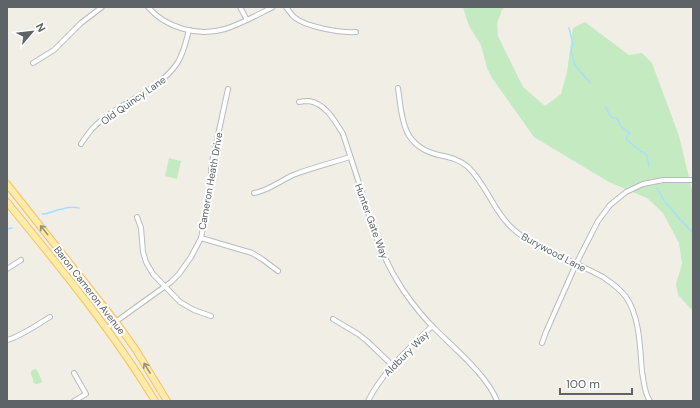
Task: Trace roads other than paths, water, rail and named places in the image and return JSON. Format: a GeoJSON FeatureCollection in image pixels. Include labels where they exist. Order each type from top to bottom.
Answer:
{"type":"FeatureCollection","features":[{"type":"Feature","properties":{"kind":"main road","name":"Baron Cameron Avenue"},"geometry":{"type":"LineString","coordinates":[[7,184],[116,322],[136,350],[167,401]]}},
{"type":"Feature","properties":{"kind":"main road","name":"Baron Cameron Avenue"},"geometry":{"type":"LineString","coordinates":[[7,202],[107,328],[155,401]]}},
{"type":"Feature","properties":{"kind":"street"},"geometry":{"type":"LineString","coordinates":[[33,63],[54,50],[81,23],[102,7]]}},
{"type":"Feature","properties":{"kind":"street"},"geometry":{"type":"LineString","coordinates":[[148,7],[164,21],[189,30],[204,32],[214,32],[232,27],[273,7]]}},
{"type":"Feature","properties":{"kind":"street"},"geometry":{"type":"LineString","coordinates":[[240,7],[246,20]]}},
{"type":"Feature","properties":{"kind":"street"},"geometry":{"type":"LineString","coordinates":[[286,7],[295,18],[310,26],[341,32],[356,32]]}},
{"type":"Feature","properties":{"kind":"street","name":"Old Quincy Lane"},"geometry":{"type":"LineString","coordinates":[[81,144],[92,129],[100,122],[151,89],[167,76],[183,52],[189,30]]}},
{"type":"Feature","properties":{"kind":"street","name":"Burywood Lane"},"geometry":{"type":"LineString","coordinates":[[398,88],[404,126],[416,144],[428,151],[454,158],[470,169],[502,216],[517,233],[532,242],[596,273],[611,282],[620,290],[630,304],[636,320],[645,390],[650,401]]}},
{"type":"Feature","properties":{"kind":"street","name":"Cameron Heath Drive"},"geometry":{"type":"LineString","coordinates":[[107,328],[166,287],[179,274],[191,257],[201,238],[212,188],[211,167],[228,89]]}},
{"type":"Feature","properties":{"kind":"street","name":"Hunter Gate Way"},"geometry":{"type":"LineString","coordinates":[[299,102],[308,101],[318,104],[328,112],[336,122],[343,134],[381,252],[391,271],[413,304],[432,326],[486,380],[497,401]]}},
{"type":"Feature","properties":{"kind":"street"},"geometry":{"type":"LineString","coordinates":[[254,193],[261,192],[282,180],[308,170],[350,157]]}},
{"type":"Feature","properties":{"kind":"street"},"geometry":{"type":"LineString","coordinates":[[542,343],[576,264],[603,213],[626,192],[643,184],[663,180],[693,180]]}},
{"type":"Feature","properties":{"kind":"street"},"geometry":{"type":"LineString","coordinates":[[137,217],[143,252],[146,262],[153,274],[180,302],[194,310],[211,316]]}},
{"type":"Feature","properties":{"kind":"street"},"geometry":{"type":"LineString","coordinates":[[201,238],[252,254],[262,259],[278,271]]}},
{"type":"Feature","properties":{"kind":"street"},"geometry":{"type":"LineString","coordinates":[[7,269],[21,260]]}},
{"type":"Feature","properties":{"kind":"street"},"geometry":{"type":"LineString","coordinates":[[7,340],[11,340],[50,318]]}},
{"type":"Feature","properties":{"kind":"street"},"geometry":{"type":"LineString","coordinates":[[334,320],[358,334],[392,365]]}},
{"type":"Feature","properties":{"kind":"street","name":"Aldbury Way"},"geometry":{"type":"LineString","coordinates":[[368,401],[376,385],[392,365],[432,326]]}},
{"type":"Feature","properties":{"kind":"street"},"geometry":{"type":"LineString","coordinates":[[74,373],[86,394],[74,401]]}},
{"type":"Feature","properties":{"kind":"waterway"},"geometry":{"type":"LineString","coordinates":[[569,28],[573,46],[571,50],[575,65],[590,83]]}},
{"type":"Feature","properties":{"kind":"waterway"},"geometry":{"type":"LineString","coordinates":[[605,106],[611,117],[618,119],[620,126],[630,133],[626,139],[640,151],[645,153],[649,166]]}},
{"type":"Feature","properties":{"kind":"waterway"},"geometry":{"type":"LineString","coordinates":[[657,188],[665,202],[693,233]]}},
{"type":"Feature","properties":{"kind":"waterway"},"geometry":{"type":"LineString","coordinates":[[42,214],[66,208],[79,208]]}},
{"type":"Feature","properties":{"kind":"waterway"},"geometry":{"type":"LineString","coordinates":[[7,229],[12,228]]}}]}
